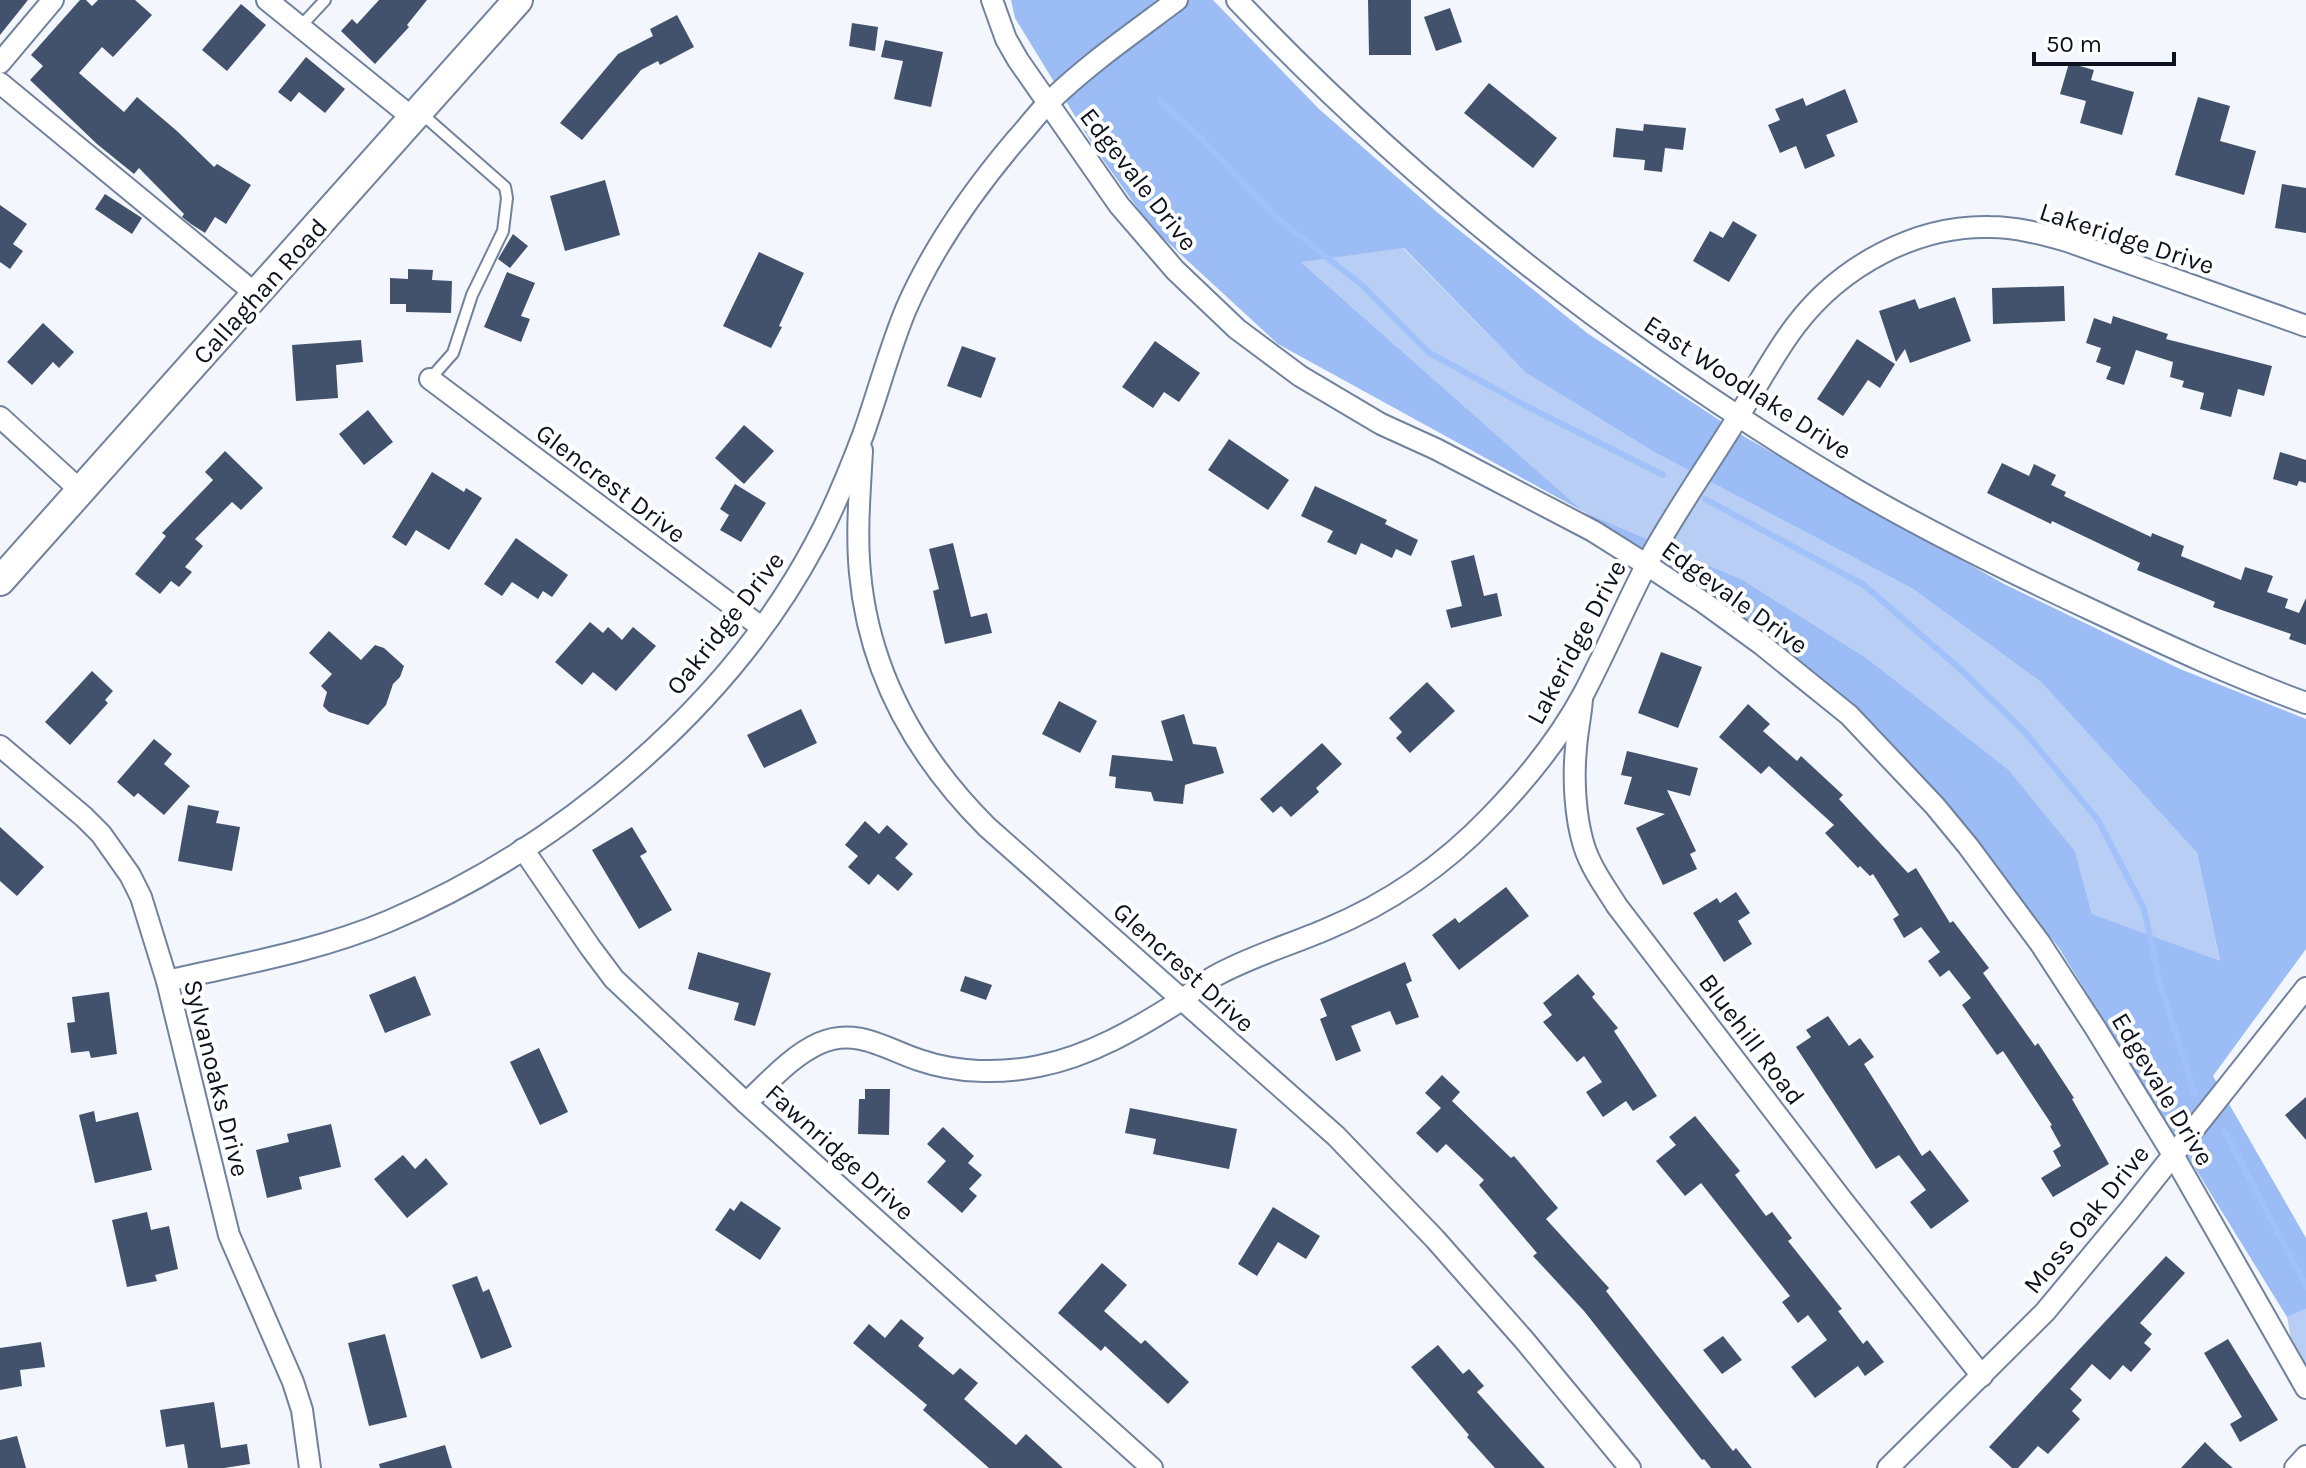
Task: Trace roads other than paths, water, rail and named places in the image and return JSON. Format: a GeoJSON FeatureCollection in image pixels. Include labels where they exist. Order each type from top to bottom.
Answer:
{"type":"FeatureCollection","features":[{"type":"Feature","properties":{"kind":"main road","name":"Callaghan Road"},"geometry":{"type":"LineString","coordinates":[[0,581],[518,0]]}},
{"type":"Feature","properties":{"kind":"street"},"geometry":{"type":"LineString","coordinates":[[0,63],[53,0]]}},
{"type":"Feature","properties":{"kind":"street"},"geometry":{"type":"LineString","coordinates":[[267,0],[417,115]]}},
{"type":"Feature","properties":{"kind":"street","name":"Edgevale Drive"},"geometry":{"type":"LineString","coordinates":[[992,0],[1006,39],[1119,205],[1175,270],[1250,338],[1300,376],[1381,424],[1580,524],[1647,565],[1761,644],[1849,715],[1935,806],[2040,943],[2172,1153],[2306,1388]]}},
{"type":"Feature","properties":{"kind":"street","name":"Oakridge Drive"},"geometry":{"type":"LineString","coordinates":[[167,981],[308,949],[387,922],[456,889],[550,832],[599,796],[656,746],[712,690],[791,587],[836,500],[863,435],[907,307],[959,213],[996,163],[1048,103],[1096,61],[1177,0]]}},
{"type":"Feature","properties":{"kind":"street","name":"East Woodlake Drive"},"geometry":{"type":"LineString","coordinates":[[1237,0],[1282,48],[1376,136],[1514,255],[1739,416],[1856,489],[1997,566],[2176,649],[2306,703]]}},
{"type":"Feature","properties":{"kind":"street"},"geometry":{"type":"LineString","coordinates":[[0,83],[257,295]]}},
{"type":"Feature","properties":{"kind":"street","name":"Lakeridge Drive"},"geometry":{"type":"LineString","coordinates":[[746,1103],[793,1059],[823,1041],[849,1037],[874,1041],[920,1061],[973,1071],[1039,1066],[1099,1048],[1182,999],[1209,979],[1248,959],[1326,930],[1374,907],[1457,850],[1523,781],[1582,696],[1662,537],[1795,326],[1830,289],[1875,256],[1948,229],[1995,227],[2036,232],[2306,326]]}},
{"type":"Feature","properties":{"kind":"street","name":"Glencrest Drive"},"geometry":{"type":"LineString","coordinates":[[430,379],[761,627]]}},
{"type":"Feature","properties":{"kind":"street"},"geometry":{"type":"LineString","coordinates":[[0,417],[81,491]]}},
{"type":"Feature","properties":{"kind":"street","name":"Glencrest Drive"},"geometry":{"type":"LineString","coordinates":[[863,435],[858,538],[860,574],[876,656],[891,695],[913,736],[958,798],[1336,1136],[1435,1239],[1630,1468]]}},
{"type":"Feature","properties":{"kind":"street","name":"Bluehill Road"},"geometry":{"type":"LineString","coordinates":[[1582,696],[1576,748],[1576,787],[1580,828],[1593,868],[1617,906],[1843,1201],[1982,1376]]}},
{"type":"Feature","properties":{"kind":"street","name":"Sylvanoaks Drive"},"geometry":{"type":"LineString","coordinates":[[0,746],[84,817],[117,854],[141,897],[167,981],[229,1235],[293,1382],[302,1410],[310,1468]]}},
{"type":"Feature","properties":{"kind":"street","name":"Fawnridge Drive"},"geometry":{"type":"LineString","coordinates":[[523,849],[614,979],[746,1103],[1152,1468]]}},
{"type":"Feature","properties":{"kind":"street","name":"Moss Oak Drive"},"geometry":{"type":"LineString","coordinates":[[1888,1468],[2045,1312],[2306,988]]}},
{"type":"Feature","properties":{"kind":"street"},"geometry":{"type":"LineString","coordinates":[[2295,1468],[2306,1456]]}},
{"type":"Feature","properties":{"kind":"lane"},"geometry":{"type":"LineString","coordinates":[[300,27],[325,0]]}},
{"type":"Feature","properties":{"kind":"lane"},"geometry":{"type":"LineString","coordinates":[[417,115],[505,187],[507,198],[503,231],[472,295],[453,353],[430,379]]}},
{"type":"Feature","properties":{"kind":"waterway"},"geometry":{"type":"LineString","coordinates":[[1160,101],[1199,136],[1276,217],[1363,286],[1428,352],[1663,475]]}},
{"type":"Feature","properties":{"kind":"waterway"},"geometry":{"type":"LineString","coordinates":[[1705,499],[1864,585],[1960,669],[2024,731],[2098,820],[2144,909],[2160,984],[2195,1094]]}},
{"type":"Feature","properties":{"kind":"waterway"},"geometry":{"type":"LineString","coordinates":[[2224,1130],[2306,1286]]}}]}
